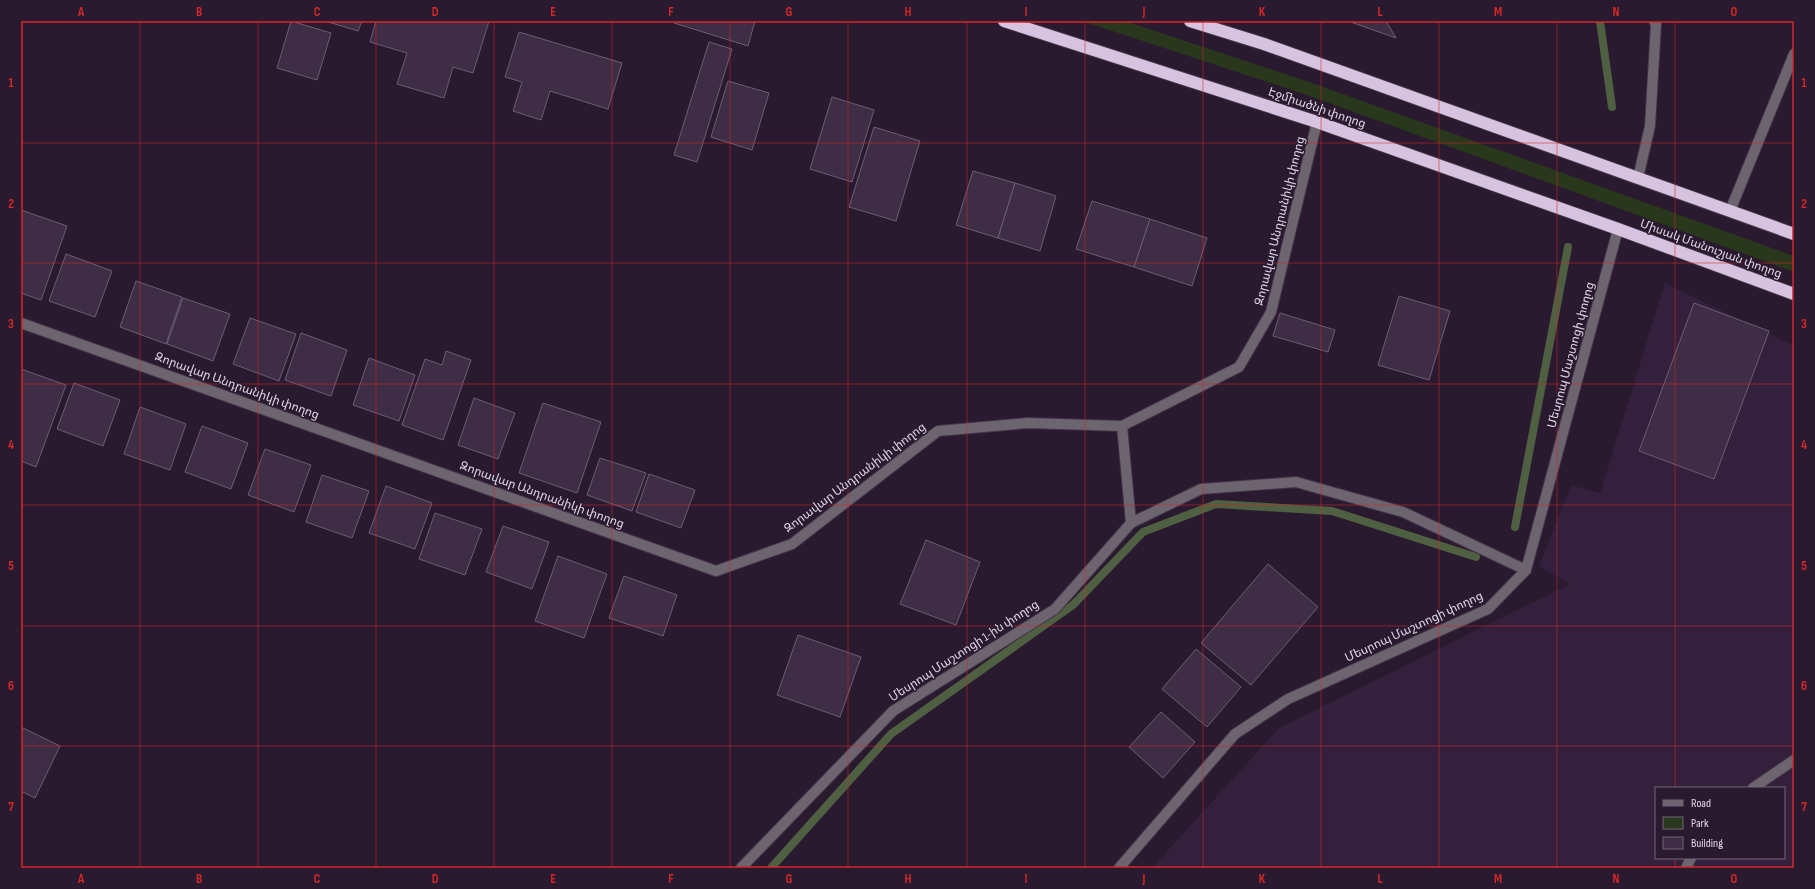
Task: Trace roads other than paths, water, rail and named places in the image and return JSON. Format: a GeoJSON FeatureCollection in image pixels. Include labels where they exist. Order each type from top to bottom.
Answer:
{"type":"FeatureCollection","features":[{"type":"Feature","properties":{"kind":"highway","name":"Էջմիածնի փողոց"},"geometry":{"type":"LineString","coordinates":[[1004,21],[1317,122],[1618,229]]}},
{"type":"Feature","properties":{"kind":"highway"},"geometry":{"type":"LineString","coordinates":[[1190,21],[1264,44],[1794,234]]}},
{"type":"Feature","properties":{"kind":"highway","name":"Միսակ Մանուշյան փողոց"},"geometry":{"type":"LineString","coordinates":[[1618,229],[1794,294]]}},
{"type":"Feature","properties":{"kind":"street"},"geometry":{"type":"LineString","coordinates":[[1638,178],[1650,126],[1656,24],[1654,21]]}},
{"type":"Feature","properties":{"kind":"street"},"geometry":{"type":"LineString","coordinates":[[1730,211],[1794,54]]}},
{"type":"Feature","properties":{"kind":"street","name":"Զորավար Անդրանիկի փողոց"},"geometry":{"type":"LineString","coordinates":[[21,323],[716,571],[792,544],[938,431],[1028,423],[1122,426],[1239,368],[1272,312],[1317,122]]}},
{"type":"Feature","properties":{"kind":"street","name":"Մեսրոպ Մաշտոցի փողոց"},"geometry":{"type":"LineString","coordinates":[[1119,868],[1235,734],[1288,699],[1488,609],[1526,570],[1618,229]]}},
{"type":"Feature","properties":{"kind":"street"},"geometry":{"type":"LineString","coordinates":[[1122,426],[1131,523],[1201,489],[1296,482],[1403,512],[1526,570]]}},
{"type":"Feature","properties":{"kind":"street","name":"Մեսրոպ Մաշտոցի 1-ին փողոց"},"geometry":{"type":"LineString","coordinates":[[741,868],[893,711],[1055,609],[1131,523]]}},
{"type":"Feature","properties":{"kind":"street"},"geometry":{"type":"LineString","coordinates":[[1754,787],[1794,760]]}},
{"type":"Feature","properties":{"kind":"street"},"geometry":{"type":"LineString","coordinates":[[1686,868],[1690,859]]}},
{"type":"Feature","properties":{"kind":"waterway"},"geometry":{"type":"LineString","coordinates":[[1600,21],[1612,107]]}},
{"type":"Feature","properties":{"kind":"waterway"},"geometry":{"type":"LineString","coordinates":[[1515,527],[1568,247]]}},
{"type":"Feature","properties":{"kind":"waterway"},"geometry":{"type":"LineString","coordinates":[[771,868],[891,734],[1073,605],[1143,532],[1216,504],[1332,511],[1476,557]]}}]}
